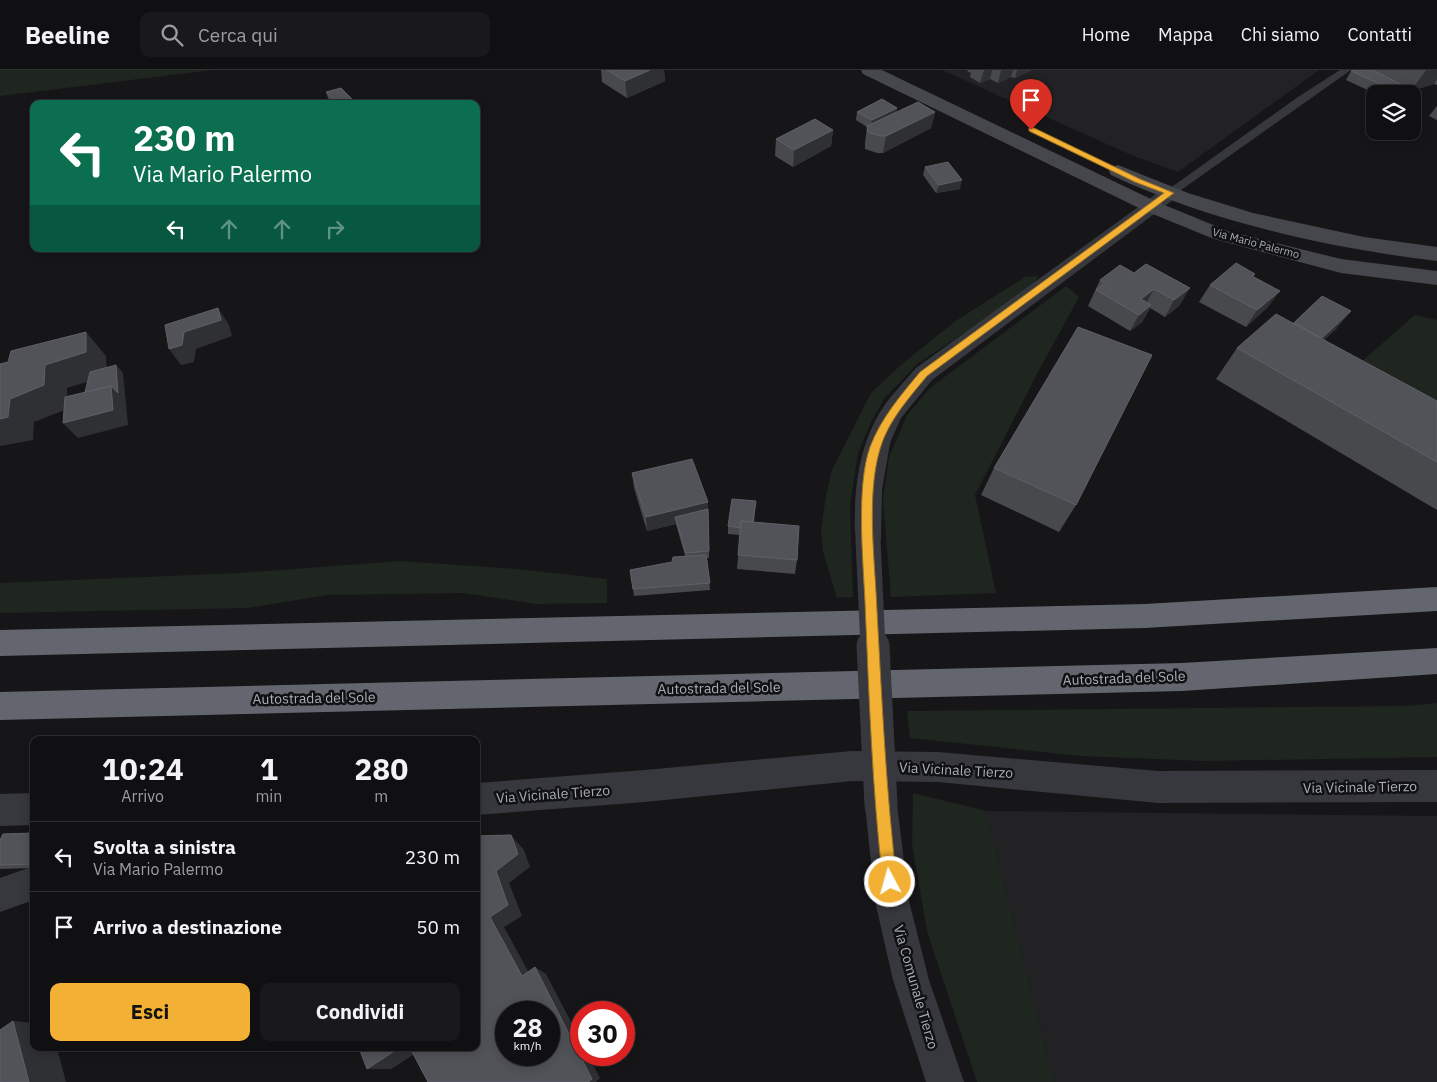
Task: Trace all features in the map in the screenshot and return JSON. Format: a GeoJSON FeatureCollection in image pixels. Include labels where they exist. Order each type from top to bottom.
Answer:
{"type":"FeatureCollection","features":[{"type":"Feature","properties":{"kind":"highway"},"geometry":{"type":"LineString","coordinates":[[0,644],[1145,616],[1437,599]]}},
{"type":"Feature","properties":{"kind":"highway","name":"Autostrada del Sole"},"geometry":{"type":"LineString","coordinates":[[0,706],[1182,677],[1437,661]]}},
{"type":"Feature","properties":{"kind":"street","name":"Via Mario Palermo"},"geometry":{"type":"LineString","coordinates":[[869,70],[1150,206],[1221,236],[1341,266],[1437,278]]}},
{"type":"Feature","properties":{"kind":"street","name":"Via Mario Palermo"},"geometry":{"type":"LineString","coordinates":[[908,70],[1138,181],[1170,193],[1248,218],[1340,239],[1437,254]]}},
{"type":"Feature","properties":{"kind":"street","name":"Via Comunale Tierzo"},"geometry":{"type":"LineString","coordinates":[[945,1082],[912,980],[892,901],[881,805],[868,539],[869,479],[875,447],[892,413],[924,374],[1170,193]]}},
{"type":"Feature","properties":{"kind":"street","name":"Via Vicinale Tierzo"},"geometry":{"type":"LineString","coordinates":[[480,799],[635,787],[852,766],[938,768],[1018,773],[1158,787],[1437,786]]}},
{"type":"Feature","properties":{"kind":"street"},"geometry":{"type":"LineString","coordinates":[[0,810],[30,809]]}},
{"type":"Feature","properties":{"kind":"street"},"geometry":{"type":"LineString","coordinates":[[0,895],[30,884]]}},
{"type":"Feature","properties":{"kind":"lane"},"geometry":{"type":"LineString","coordinates":[[1170,193],[1218,160],[1302,97],[1346,70]]}},
{"type":"Feature","properties":{"kind":"shaded area"},"geometry":{"type":"Polygon","coordinates":[[[0,70],[213,70],[0,96],[0,70]]]}},
{"type":"Feature","properties":{"kind":"shaded area"},"geometry":{"type":"Polygon","coordinates":[[[942,70],[1319,70],[1178,172],[1131,155],[942,70]]]}},
{"type":"Feature","properties":{"kind":"shaded area"},"geometry":{"type":"Polygon","coordinates":[[[1038,276],[1033,286],[916,365],[884,399],[871,422],[858,453],[850,506],[853,597],[837,598],[823,551],[821,530],[826,496],[832,470],[871,393],[902,364],[957,320],[1025,277],[1038,276]]]}},
{"type":"Feature","properties":{"kind":"shaded area"},"geometry":{"type":"Polygon","coordinates":[[[1066,286],[1079,297],[975,495],[996,593],[891,597],[883,500],[889,457],[907,415],[930,388],[1066,286]]]}},
{"type":"Feature","properties":{"kind":"shaded area"},"geometry":{"type":"Polygon","coordinates":[[[1415,315],[1437,320],[1437,440],[1337,383],[1415,315]]]}},
{"type":"Feature","properties":{"kind":"shaded area"},"geometry":{"type":"Polygon","coordinates":[[[399,561],[516,569],[607,579],[607,603],[536,604],[463,593],[328,595],[247,608],[0,613],[0,583],[240,573],[399,561]]]}},
{"type":"Feature","properties":{"kind":"shaded area"},"geometry":{"type":"Polygon","coordinates":[[[1437,703],[1437,757],[1205,761],[1081,756],[910,738],[907,711],[1407,706],[1437,703]]]}},
{"type":"Feature","properties":{"kind":"shaded area"},"geometry":{"type":"Polygon","coordinates":[[[913,793],[986,811],[1054,1082],[977,1082],[927,931],[912,845],[913,793]]]}},
{"type":"Feature","properties":{"kind":"shaded area"},"geometry":{"type":"Polygon","coordinates":[[[986,811],[1437,816],[1437,1082],[1054,1082],[986,811]]]}},
{"type":"Feature","properties":{"kind":"building"},"geometry":{"type":"Polygon","coordinates":[[[607,70],[650,70],[625,81],[607,70]]]}},
{"type":"Feature","properties":{"kind":"building"},"geometry":{"type":"Polygon","coordinates":[[[1373,70],[1402,85],[1382,85],[1351,71],[1373,70]]]}},
{"type":"Feature","properties":{"kind":"building"},"geometry":{"type":"Polygon","coordinates":[[[341,88],[353,100],[333,100],[326,92],[341,88]]]}},
{"type":"Feature","properties":{"kind":"building"},"geometry":{"type":"Polygon","coordinates":[[[882,99],[897,108],[872,120],[857,112],[882,99]]]}},
{"type":"Feature","properties":{"kind":"building"},"geometry":{"type":"Polygon","coordinates":[[[918,102],[935,112],[886,136],[868,132],[867,126],[918,102]]]}},
{"type":"Feature","properties":{"kind":"building"},"geometry":{"type":"Polygon","coordinates":[[[815,119],[833,130],[794,150],[776,139],[815,119]]]}},
{"type":"Feature","properties":{"kind":"building"},"geometry":{"type":"Polygon","coordinates":[[[948,162],[962,180],[939,185],[925,167],[948,162]]]}},
{"type":"Feature","properties":{"kind":"building"},"geometry":{"type":"Polygon","coordinates":[[[1236,263],[1255,274],[1252,276],[1280,291],[1257,310],[1210,285],[1236,263]]]}},
{"type":"Feature","properties":{"kind":"building"},"geometry":{"type":"Polygon","coordinates":[[[1146,264],[1190,288],[1174,300],[1154,289],[1141,299],[1151,305],[1139,315],[1096,290],[1105,283],[1100,280],[1120,265],[1134,273],[1146,264]]]}},
{"type":"Feature","properties":{"kind":"building"},"geometry":{"type":"Polygon","coordinates":[[[1322,296],[1351,311],[1322,338],[1294,323],[1322,296]]]}},
{"type":"Feature","properties":{"kind":"building"},"geometry":{"type":"Polygon","coordinates":[[[218,308],[221,320],[184,332],[182,345],[169,349],[165,325],[218,308]]]}},
{"type":"Feature","properties":{"kind":"building"},"geometry":{"type":"Polygon","coordinates":[[[1276,314],[1437,401],[1437,462],[1237,348],[1276,314]]]}},
{"type":"Feature","properties":{"kind":"building"},"geometry":{"type":"Polygon","coordinates":[[[1078,327],[1152,355],[1076,505],[994,468],[1078,327]]]}},
{"type":"Feature","properties":{"kind":"building"},"geometry":{"type":"Polygon","coordinates":[[[86,332],[86,352],[45,365],[44,385],[10,399],[8,417],[0,419],[0,364],[8,362],[11,351],[86,332]]]}},
{"type":"Feature","properties":{"kind":"building"},"geometry":{"type":"Polygon","coordinates":[[[116,365],[118,393],[111,386],[85,392],[90,372],[116,365]]]}},
{"type":"Feature","properties":{"kind":"building"},"geometry":{"type":"Polygon","coordinates":[[[111,386],[113,410],[63,423],[65,397],[111,386]]]}},
{"type":"Feature","properties":{"kind":"building"},"geometry":{"type":"Polygon","coordinates":[[[692,459],[708,502],[646,517],[632,473],[692,459]]]}},
{"type":"Feature","properties":{"kind":"building"},"geometry":{"type":"Polygon","coordinates":[[[732,499],[756,501],[753,522],[741,521],[741,528],[728,526],[732,499]]]}},
{"type":"Feature","properties":{"kind":"building"},"geometry":{"type":"Polygon","coordinates":[[[708,509],[709,551],[686,553],[675,517],[708,509]]]}},
{"type":"Feature","properties":{"kind":"building"},"geometry":{"type":"Polygon","coordinates":[[[741,521],[799,526],[797,560],[738,555],[741,521]]]}},
{"type":"Feature","properties":{"kind":"building"},"geometry":{"type":"Polygon","coordinates":[[[706,555],[710,583],[633,589],[630,570],[672,562],[673,557],[706,555]]]}},
{"type":"Feature","properties":{"kind":"building"},"geometry":{"type":"Polygon","coordinates":[[[30,833],[30,864],[0,865],[0,840],[3,834],[30,833]]]}},
{"type":"Feature","properties":{"kind":"building"},"geometry":{"type":"Polygon","coordinates":[[[511,835],[518,854],[496,871],[508,905],[490,917],[522,976],[535,967],[552,1001],[495,1001],[495,1066],[560,1066],[560,1016],[570,1036],[570,1066],[585,1066],[592,1079],[588,1082],[428,1082],[412,1051],[480,1051],[480,836],[511,835]]]}},
{"type":"Feature","properties":{"kind":"building"},"geometry":{"type":"Polygon","coordinates":[[[13,1021],[29,1082],[0,1082],[0,1030],[13,1021]]]}},
{"type":"Feature","properties":{"kind":"building"},"geometry":{"type":"Polygon","coordinates":[[[360,1051],[394,1051],[367,1069],[360,1051]]]}},
{"type":"Feature","properties":{"kind":"route"},"geometry":{"type":"LineString","coordinates":[[890,882],[881,805],[868,539],[869,479],[875,447],[892,413],[924,374],[1170,193],[1138,181],[1031,130]]}}]}
